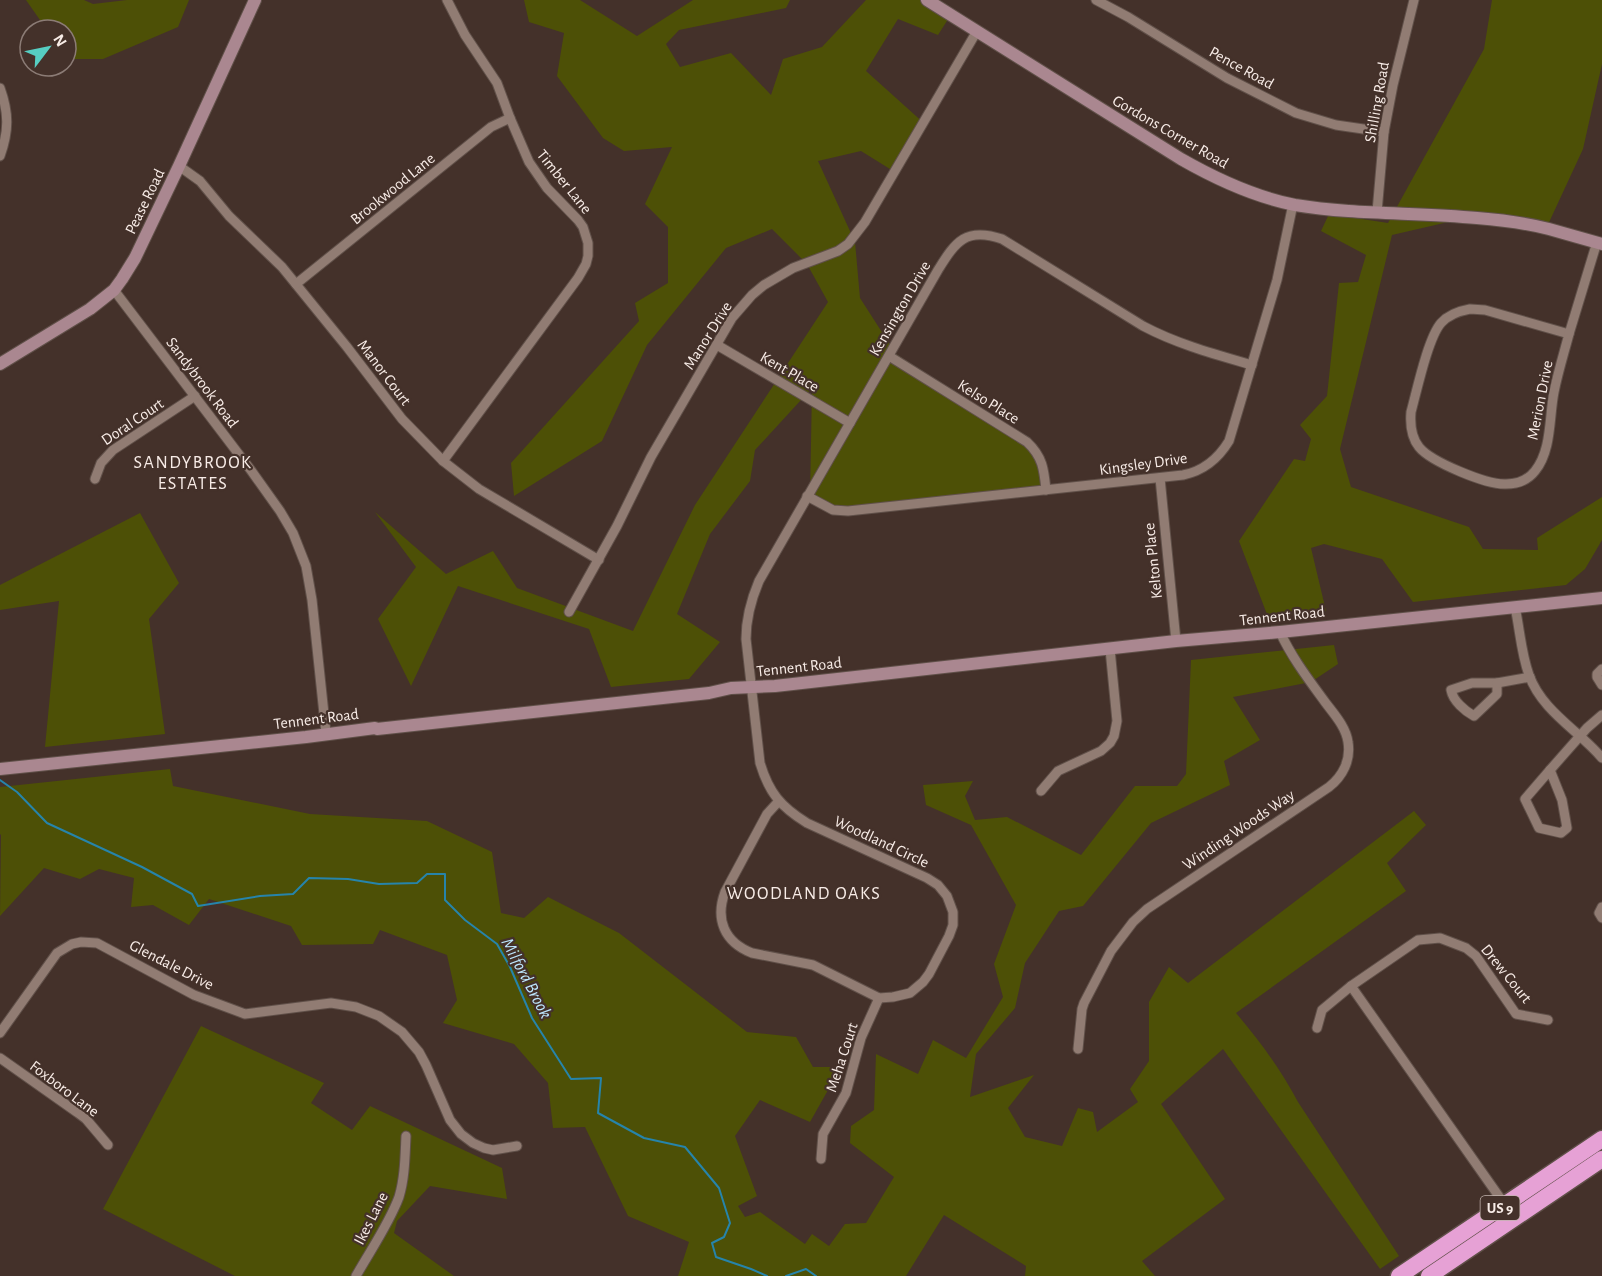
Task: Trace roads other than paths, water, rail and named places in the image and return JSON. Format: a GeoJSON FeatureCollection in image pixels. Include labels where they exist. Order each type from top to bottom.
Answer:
{"type":"FeatureCollection","features":[{"type":"Feature","properties":{"kind":"highway","name":"US 9"},"geometry":{"type":"LineString","coordinates":[[1399,1276],[1602,1139]]}},
{"type":"Feature","properties":{"kind":"highway","name":"US 9"},"geometry":{"type":"LineString","coordinates":[[1429,1276],[1602,1159]]}},
{"type":"Feature","properties":{"kind":"street","name":"Pease Road"},"geometry":{"type":"LineString","coordinates":[[0,364],[90,309],[114,290],[135,258],[255,0]]}},
{"type":"Feature","properties":{"kind":"street","name":"Timber Lane"},"geometry":{"type":"LineString","coordinates":[[443,461],[578,278],[588,256],[588,243],[583,227],[547,188],[524,154],[497,82],[465,35],[447,0]]}},
{"type":"Feature","properties":{"kind":"street","name":"Gordons Corner Road"},"geometry":{"type":"LineString","coordinates":[[927,0],[1196,168],[1240,188],[1293,204],[1325,208],[1508,221],[1600,243]]}},
{"type":"Feature","properties":{"kind":"street","name":"Pence Road"},"geometry":{"type":"LineString","coordinates":[[1096,0],[1152,31],[1227,78],[1296,112],[1336,125],[1384,132]]}},
{"type":"Feature","properties":{"kind":"street","name":"Shilling Road"},"geometry":{"type":"LineString","coordinates":[[1377,212],[1384,132],[1414,0]]}},
{"type":"Feature","properties":{"kind":"street","name":"Manor Drive"},"geometry":{"type":"LineString","coordinates":[[569,612],[599,560],[651,458],[732,318],[765,285],[793,268],[838,251],[857,234],[977,31]]}},
{"type":"Feature","properties":{"kind":"street"},"geometry":{"type":"LineString","coordinates":[[0,88],[7,114],[6,138],[0,156]]}},
{"type":"Feature","properties":{"kind":"street","name":"Brookwood Lane"},"geometry":{"type":"LineString","coordinates":[[296,284],[491,127],[510,118]]}},
{"type":"Feature","properties":{"kind":"street","name":"Manor Court"},"geometry":{"type":"LineString","coordinates":[[179,166],[200,181],[229,216],[272,256],[347,347],[402,419],[443,461],[479,489],[599,560]]}},
{"type":"Feature","properties":{"kind":"street","name":"Kingsley Drive"},"geometry":{"type":"LineString","coordinates":[[807,496],[833,510],[848,511],[1160,478],[1197,471],[1223,451],[1232,431],[1277,280],[1293,204]]}},
{"type":"Feature","properties":{"kind":"street","name":"Kensington Drive"},"geometry":{"type":"LineString","coordinates":[[751,687],[746,625],[749,606],[759,581],[948,255],[968,236],[990,235],[1006,241],[1163,337],[1252,365]]}},
{"type":"Feature","properties":{"kind":"street","name":"Merion Drive"},"geometry":{"type":"LineString","coordinates":[[1569,334],[1480,309],[1461,310],[1447,318],[1434,335],[1411,412],[1413,434],[1420,447],[1434,460],[1496,484],[1515,483],[1536,470],[1544,456],[1554,388],[1569,334],[1600,243]]}},
{"type":"Feature","properties":{"kind":"street","name":"Sandybrook Road"},"geometry":{"type":"LineString","coordinates":[[114,290],[280,511],[302,555],[309,578],[312,600],[326,733]]}},
{"type":"Feature","properties":{"kind":"street","name":"Kent Place"},"geometry":{"type":"LineString","coordinates":[[717,345],[850,423]]}},
{"type":"Feature","properties":{"kind":"street","name":"Kelso Place"},"geometry":{"type":"LineString","coordinates":[[889,356],[1027,442],[1038,453],[1042,463],[1046,490]]}},
{"type":"Feature","properties":{"kind":"street","name":"Doral Court"},"geometry":{"type":"LineString","coordinates":[[95,479],[101,463],[113,450],[195,396]]}},
{"type":"Feature","properties":{"kind":"street","name":"Kelton Place"},"geometry":{"type":"LineString","coordinates":[[1160,478],[1176,641]]}},
{"type":"Feature","properties":{"kind":"street","name":"Tennent Road"},"geometry":{"type":"LineString","coordinates":[[0,769],[709,693],[731,688],[786,685],[1176,641],[1602,598]]}},
{"type":"Feature","properties":{"kind":"street"},"geometry":{"type":"LineString","coordinates":[[1515,607],[1521,647],[1530,677],[1547,705],[1602,758]]}},
{"type":"Feature","properties":{"kind":"street","name":"Winding Woods Way"},"geometry":{"type":"LineString","coordinates":[[1078,1049],[1084,1003],[1111,951],[1133,922],[1177,888],[1329,787],[1346,767],[1349,752],[1343,729],[1293,658],[1281,632]]}},
{"type":"Feature","properties":{"kind":"street"},"geometry":{"type":"LineString","coordinates":[[1041,791],[1058,771],[1101,751],[1114,736],[1117,721],[1110,649]]}},
{"type":"Feature","properties":{"kind":"street"},"geometry":{"type":"LineString","coordinates":[[1602,669],[1597,677],[1602,685]]}},
{"type":"Feature","properties":{"kind":"street"},"geometry":{"type":"LineString","coordinates":[[1497,683],[1497,694],[1474,716],[1459,704],[1451,693],[1451,690],[1472,683],[1497,683],[1530,677]]}},
{"type":"Feature","properties":{"kind":"street","name":"Woodland Circle"},"geometry":{"type":"LineString","coordinates":[[751,687],[760,763],[778,802],[807,823],[927,878],[938,885],[947,896],[953,924],[929,974],[910,993],[893,998],[879,998]]}},
{"type":"Feature","properties":{"kind":"street"},"geometry":{"type":"LineString","coordinates":[[1550,770],[1562,800],[1567,828],[1561,833],[1539,828],[1525,799],[1579,736],[1602,715]]}},
{"type":"Feature","properties":{"kind":"street"},"geometry":{"type":"LineString","coordinates":[[778,802],[767,814],[725,892],[721,911],[726,933],[735,944],[744,950],[757,955],[813,965],[879,998]]}},
{"type":"Feature","properties":{"kind":"street"},"geometry":{"type":"LineString","coordinates":[[1602,907],[1599,913],[1602,918]]}},
{"type":"Feature","properties":{"kind":"street","name":"Drew Court"},"geometry":{"type":"LineString","coordinates":[[1317,1028],[1322,1010],[1351,986],[1418,940],[1440,938],[1466,948],[1476,956],[1516,1014],[1548,1020]]}},
{"type":"Feature","properties":{"kind":"street","name":"Glendale Drive"},"geometry":{"type":"LineString","coordinates":[[0,1033],[57,953],[72,944],[97,943],[194,995],[245,1014],[331,1004],[356,1007],[379,1016],[402,1032],[419,1052],[450,1120],[461,1134],[473,1143],[493,1150],[517,1146]]}},
{"type":"Feature","properties":{"kind":"street"},"geometry":{"type":"LineString","coordinates":[[1351,986],[1505,1204]]}},
{"type":"Feature","properties":{"kind":"street","name":"Meha Court"},"geometry":{"type":"LineString","coordinates":[[821,1159],[823,1134],[846,1092],[861,1038],[879,998]]}},
{"type":"Feature","properties":{"kind":"street","name":"Foxboro Lane"},"geometry":{"type":"LineString","coordinates":[[0,1058],[86,1119],[108,1145]]}},
{"type":"Feature","properties":{"kind":"street","name":"Ikes Lane"},"geometry":{"type":"LineString","coordinates":[[356,1276],[398,1198],[404,1169],[406,1136]]}},
{"type":"Feature","properties":{"kind":"waterway","name":"Milford Brook"},"geometry":{"type":"LineString","coordinates":[[0,780],[17,792],[47,823],[142,867],[192,894],[198,906],[260,896],[293,894],[309,878],[348,879],[379,884],[417,883],[427,874],[445,874],[445,900],[465,920],[497,944],[510,967],[532,1018],[571,1079],[601,1078],[598,1113],[644,1138],[685,1147],[719,1188],[730,1223],[724,1237],[712,1243],[716,1257],[767,1276]]}},
{"type":"Feature","properties":{"kind":"waterway","name":"Milford Brook"},"geometry":{"type":"LineString","coordinates":[[786,1276],[806,1269],[816,1276]]}},
{"type":"Feature","properties":{"kind":"district","name":"SANDYBROOK ESTATES"},"geometry":{"type":"Point","coordinates":[193,472]}},
{"type":"Feature","properties":{"kind":"district","name":"WOODLAND OAKS"},"geometry":{"type":"Point","coordinates":[804,893]}}]}
